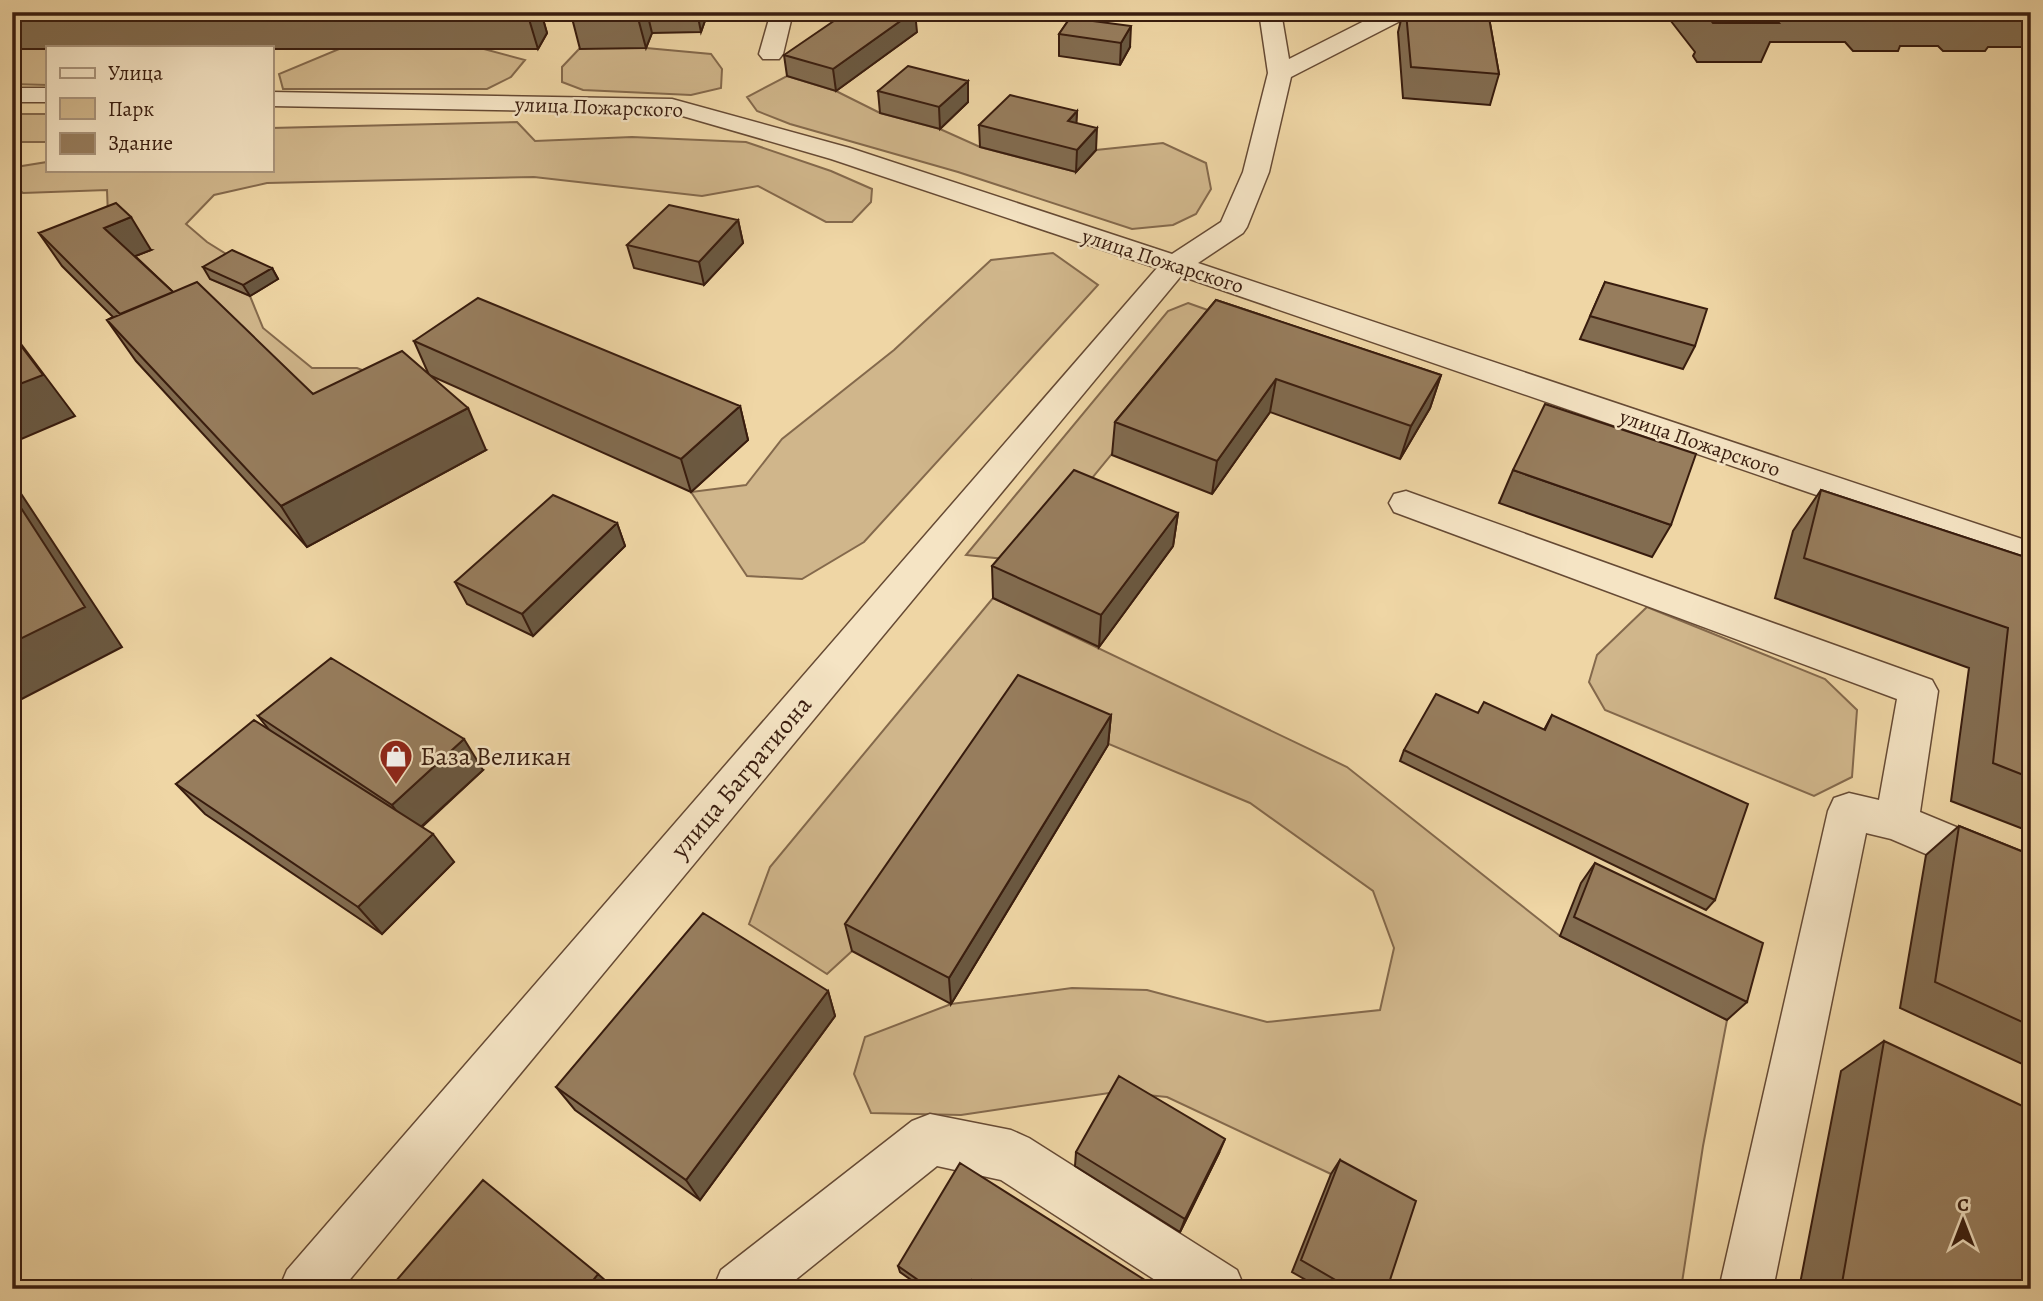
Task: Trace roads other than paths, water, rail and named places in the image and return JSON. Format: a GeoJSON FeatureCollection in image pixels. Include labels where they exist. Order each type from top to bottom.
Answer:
{"type":"FeatureCollection","features":[{"type":"Feature","properties":{"kind":"street"},"geometry":{"type":"LineString","coordinates":[[771,54],[782,12]]}},
{"type":"Feature","properties":{"kind":"street"},"geometry":{"type":"LineString","coordinates":[[1270,12],[1280,73],[1400,12]]}},
{"type":"Feature","properties":{"kind":"street","name":"улица Багратиона"},"geometry":{"type":"LineString","coordinates":[[306,1289],[1175,265],[1233,227],[1256,172],[1280,73]]}},
{"type":"Feature","properties":{"kind":"street"},"geometry":{"type":"LineString","coordinates":[[12,94],[46,95]]}},
{"type":"Feature","properties":{"kind":"street","name":"улица Пожарского"},"geometry":{"type":"LineString","coordinates":[[273,99],[672,106],[823,149],[1175,265],[2031,556]]}},
{"type":"Feature","properties":{"kind":"street"},"geometry":{"type":"LineString","coordinates":[[1406,503],[1917,691],[1897,822]]}},
{"type":"Feature","properties":{"kind":"street"},"geometry":{"type":"LineString","coordinates":[[1746,1289],[1849,811],[1897,822],[2031,879]]}},
{"type":"Feature","properties":{"kind":"street"},"geometry":{"type":"LineString","coordinates":[[740,1289],[930,1139],[1011,1156],[1218,1289]]}},
{"type":"Feature","properties":{"kind":"place","name":"База Великан"},"geometry":{"type":"Point","coordinates":[396,786]}}]}
